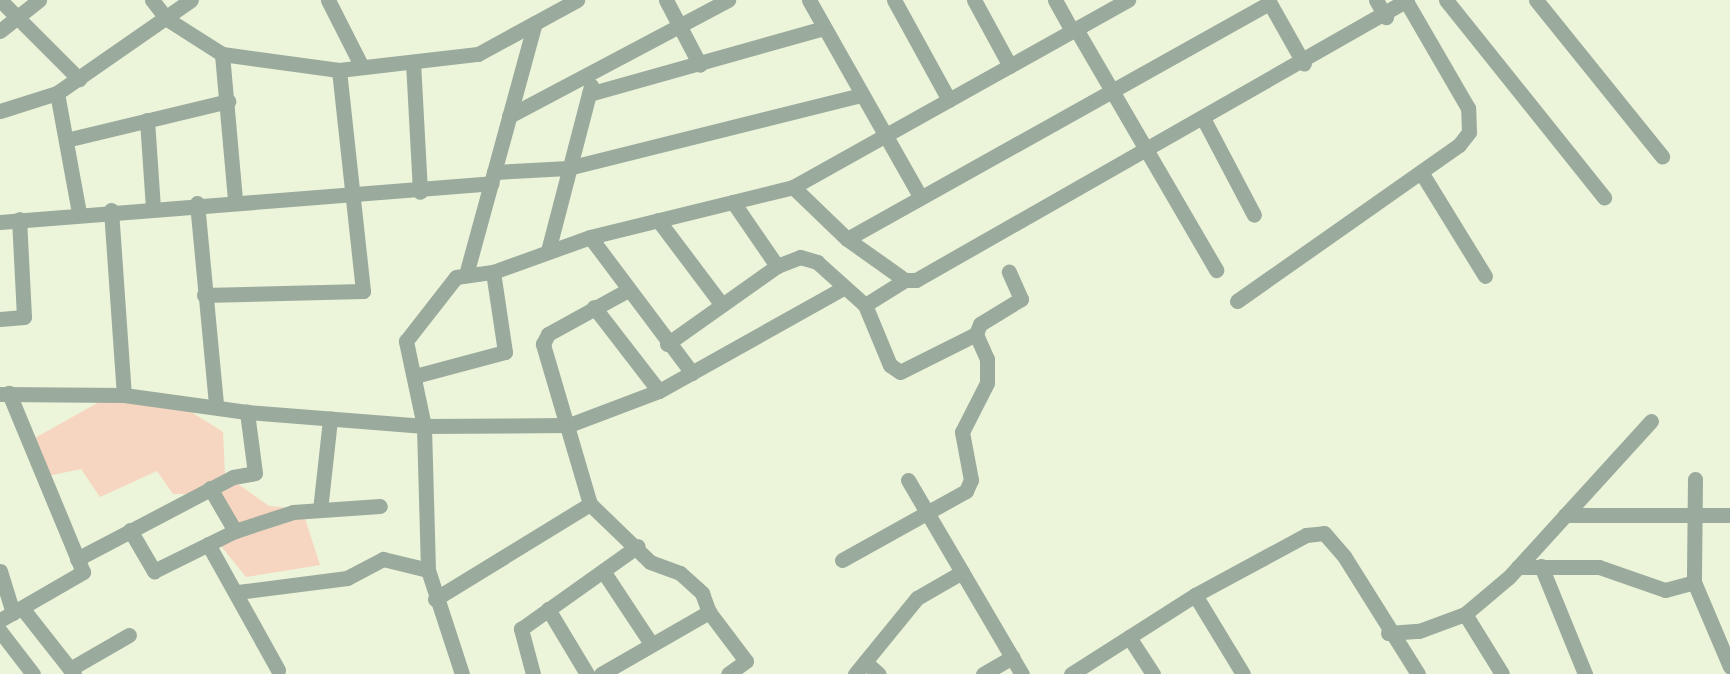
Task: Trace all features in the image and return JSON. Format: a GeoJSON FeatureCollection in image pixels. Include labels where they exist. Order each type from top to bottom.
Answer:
{"type":"FeatureCollection","features":[{"type":"Feature","properties":{"kind":"street"},"geometry":{"type":"LineString","coordinates":[[0,0],[18,15],[79,79]]}},
{"type":"Feature","properties":{"kind":"street"},"geometry":{"type":"LineString","coordinates":[[0,31],[39,0]]}},
{"type":"Feature","properties":{"kind":"street"},"geometry":{"type":"LineString","coordinates":[[152,0],[166,19],[222,54],[339,70],[478,54],[577,0]]}},
{"type":"Feature","properties":{"kind":"street"},"geometry":{"type":"LineString","coordinates":[[0,111],[57,93],[191,0]]}},
{"type":"Feature","properties":{"kind":"street"},"geometry":{"type":"LineString","coordinates":[[328,0],[362,67]]}},
{"type":"Feature","properties":{"kind":"street"},"geometry":{"type":"LineString","coordinates":[[666,0],[700,65]]}},
{"type":"Feature","properties":{"kind":"street"},"geometry":{"type":"LineString","coordinates":[[509,116],[681,27],[728,0]]}},
{"type":"Feature","properties":{"kind":"street"},"geometry":{"type":"LineString","coordinates":[[808,0],[921,198]]}},
{"type":"Feature","properties":{"kind":"street"},"geometry":{"type":"LineString","coordinates":[[894,0],[949,100]]}},
{"type":"Feature","properties":{"kind":"street"},"geometry":{"type":"LineString","coordinates":[[974,0],[1010,66]]}},
{"type":"Feature","properties":{"kind":"street"},"geometry":{"type":"LineString","coordinates":[[1055,0],[1112,90],[1216,270]]}},
{"type":"Feature","properties":{"kind":"street"},"geometry":{"type":"LineString","coordinates":[[462,674],[435,599],[428,570],[424,426],[406,341],[456,277],[468,271],[493,272],[590,237],[793,187],[1128,0]]}},
{"type":"Feature","properties":{"kind":"street"},"geometry":{"type":"LineString","coordinates":[[1376,0],[1386,17]]}},
{"type":"Feature","properties":{"kind":"street"},"geometry":{"type":"LineString","coordinates":[[1446,0],[1604,196]]}},
{"type":"Feature","properties":{"kind":"street"},"geometry":{"type":"LineString","coordinates":[[1536,0],[1662,156]]}},
{"type":"Feature","properties":{"kind":"street"},"geometry":{"type":"LineString","coordinates":[[865,305],[905,280],[916,280],[1148,152],[1386,17],[1407,1],[1471,123],[1458,145],[1236,302]]}},
{"type":"Feature","properties":{"kind":"street"},"geometry":{"type":"LineString","coordinates":[[847,239],[1269,2],[1304,64]]}},
{"type":"Feature","properties":{"kind":"street"},"geometry":{"type":"LineString","coordinates":[[468,271],[534,23]]}},
{"type":"Feature","properties":{"kind":"street"},"geometry":{"type":"LineString","coordinates":[[589,94],[700,65],[824,28]]}},
{"type":"Feature","properties":{"kind":"street"},"geometry":{"type":"LineString","coordinates":[[222,54],[228,101],[235,201]]}},
{"type":"Feature","properties":{"kind":"street"},"geometry":{"type":"LineString","coordinates":[[413,62],[420,192]]}},
{"type":"Feature","properties":{"kind":"street"},"geometry":{"type":"LineString","coordinates":[[204,295],[363,291],[339,70]]}},
{"type":"Feature","properties":{"kind":"street"},"geometry":{"type":"LineString","coordinates":[[548,251],[568,168],[596,72]]}},
{"type":"Feature","properties":{"kind":"street"},"geometry":{"type":"LineString","coordinates":[[57,93],[79,213]]}},
{"type":"Feature","properties":{"kind":"street"},"geometry":{"type":"LineString","coordinates":[[0,222],[111,210],[351,192],[420,192],[492,178],[568,168],[861,95]]}},
{"type":"Feature","properties":{"kind":"street"},"geometry":{"type":"LineString","coordinates":[[66,140],[228,101]]}},
{"type":"Feature","properties":{"kind":"street"},"geometry":{"type":"LineString","coordinates":[[147,120],[153,207]]}},
{"type":"Feature","properties":{"kind":"street"},"geometry":{"type":"LineString","coordinates":[[1204,120],[1254,215]]}},
{"type":"Feature","properties":{"kind":"street"},"geometry":{"type":"LineString","coordinates":[[1421,172],[1485,276]]}},
{"type":"Feature","properties":{"kind":"street"},"geometry":{"type":"LineString","coordinates":[[793,187],[847,239],[905,280]]}},
{"type":"Feature","properties":{"kind":"street"},"geometry":{"type":"LineString","coordinates":[[733,202],[777,266]]}},
{"type":"Feature","properties":{"kind":"street"},"geometry":{"type":"LineString","coordinates":[[197,203],[216,405]]}},
{"type":"Feature","properties":{"kind":"street"},"geometry":{"type":"LineString","coordinates":[[111,210],[124,395]]}},
{"type":"Feature","properties":{"kind":"street"},"geometry":{"type":"LineString","coordinates":[[0,319],[24,317],[19,219]]}},
{"type":"Feature","properties":{"kind":"street"},"geometry":{"type":"LineString","coordinates":[[658,220],[722,305]]}},
{"type":"Feature","properties":{"kind":"street"},"geometry":{"type":"LineString","coordinates":[[590,237],[667,345],[692,373]]}},
{"type":"Feature","properties":{"kind":"street"},"geometry":{"type":"LineString","coordinates":[[667,345],[777,266],[809,258],[865,305],[890,366],[900,372],[976,334],[980,324],[1021,299],[1009,272]]}},
{"type":"Feature","properties":{"kind":"street"},"geometry":{"type":"LineString","coordinates":[[415,376],[505,352],[493,272]]}},
{"type":"Feature","properties":{"kind":"street"},"geometry":{"type":"LineString","coordinates":[[12,613],[83,572],[4,394],[124,395],[216,405],[247,412],[424,426],[569,425],[659,391],[843,288]]}},
{"type":"Feature","properties":{"kind":"street"},"geometry":{"type":"LineString","coordinates":[[628,290],[548,334],[543,344],[569,425],[590,504],[638,546],[650,562],[680,573],[702,593],[710,612],[746,661],[728,674]]}},
{"type":"Feature","properties":{"kind":"street"},"geometry":{"type":"LineString","coordinates":[[594,308],[659,391]]}},
{"type":"Feature","properties":{"kind":"street"},"geometry":{"type":"LineString","coordinates":[[842,560],[926,510],[966,490],[971,480],[962,432],[987,383],[987,359],[976,334]]}},
{"type":"Feature","properties":{"kind":"street"},"geometry":{"type":"LineString","coordinates":[[77,559],[210,488],[255,473],[247,412]]}},
{"type":"Feature","properties":{"kind":"street"},"geometry":{"type":"LineString","coordinates":[[320,510],[330,419]]}},
{"type":"Feature","properties":{"kind":"street"},"geometry":{"type":"LineString","coordinates":[[1388,633],[1419,631],[1465,614],[1518,567],[1651,421]]}},
{"type":"Feature","properties":{"kind":"street"},"geometry":{"type":"LineString","coordinates":[[1695,478],[1694,582],[1730,667]]}},
{"type":"Feature","properties":{"kind":"street"},"geometry":{"type":"LineString","coordinates":[[908,480],[1022,674]]}},
{"type":"Feature","properties":{"kind":"street"},"geometry":{"type":"LineString","coordinates":[[210,488],[235,531]]}},
{"type":"Feature","properties":{"kind":"street"},"geometry":{"type":"LineString","coordinates":[[435,599],[590,504]]}},
{"type":"Feature","properties":{"kind":"street"},"geometry":{"type":"LineString","coordinates":[[130,530],[154,571],[235,531],[293,512],[380,506]]}},
{"type":"Feature","properties":{"kind":"street"},"geometry":{"type":"LineString","coordinates":[[1565,515],[1730,515]]}},
{"type":"Feature","properties":{"kind":"street"},"geometry":{"type":"LineString","coordinates":[[1072,674],[1195,595],[1306,535],[1324,533],[1344,556],[1388,633],[1418,674]]}},
{"type":"Feature","properties":{"kind":"street"},"geometry":{"type":"LineString","coordinates":[[208,544],[238,592],[278,670]]}},
{"type":"Feature","properties":{"kind":"street"},"geometry":{"type":"LineString","coordinates":[[533,674],[521,628],[638,546]]}},
{"type":"Feature","properties":{"kind":"street"},"geometry":{"type":"LineString","coordinates":[[238,592],[347,578],[383,559],[428,570]]}},
{"type":"Feature","properties":{"kind":"street"},"geometry":{"type":"LineString","coordinates":[[1541,566],[1585,674]]}},
{"type":"Feature","properties":{"kind":"street"},"geometry":{"type":"LineString","coordinates":[[1518,567],[1599,567],[1665,590],[1694,582]]}},
{"type":"Feature","properties":{"kind":"street"},"geometry":{"type":"LineString","coordinates":[[0,571],[12,613],[72,671],[129,635]]}},
{"type":"Feature","properties":{"kind":"street"},"geometry":{"type":"LineString","coordinates":[[603,571],[650,642]]}},
{"type":"Feature","properties":{"kind":"street"},"geometry":{"type":"LineString","coordinates":[[879,674],[860,668],[917,598],[962,572]]}},
{"type":"Feature","properties":{"kind":"street"},"geometry":{"type":"LineString","coordinates":[[1195,595],[1243,674]]}},
{"type":"Feature","properties":{"kind":"street"},"geometry":{"type":"LineString","coordinates":[[548,609],[587,674]]}},
{"type":"Feature","properties":{"kind":"street"},"geometry":{"type":"LineString","coordinates":[[601,674],[650,642],[710,612]]}},
{"type":"Feature","properties":{"kind":"street"},"geometry":{"type":"LineString","coordinates":[[1465,614],[1502,674]]}},
{"type":"Feature","properties":{"kind":"street"},"geometry":{"type":"LineString","coordinates":[[0,631],[33,674]]}},
{"type":"Feature","properties":{"kind":"street"},"geometry":{"type":"LineString","coordinates":[[1129,637],[1153,674]]}},
{"type":"Feature","properties":{"kind":"street"},"geometry":{"type":"LineString","coordinates":[[983,674],[1011,657]]}},
{"type":"Feature","properties":{"kind":"shaded area"},"geometry":{"type":"Polygon","coordinates":[[[99,402],[179,404],[223,432],[225,475],[269,506],[302,509],[320,565],[246,577],[221,546],[233,534],[220,494],[173,494],[157,471],[100,497],[81,469],[48,476],[35,438],[99,402]]]}}]}
